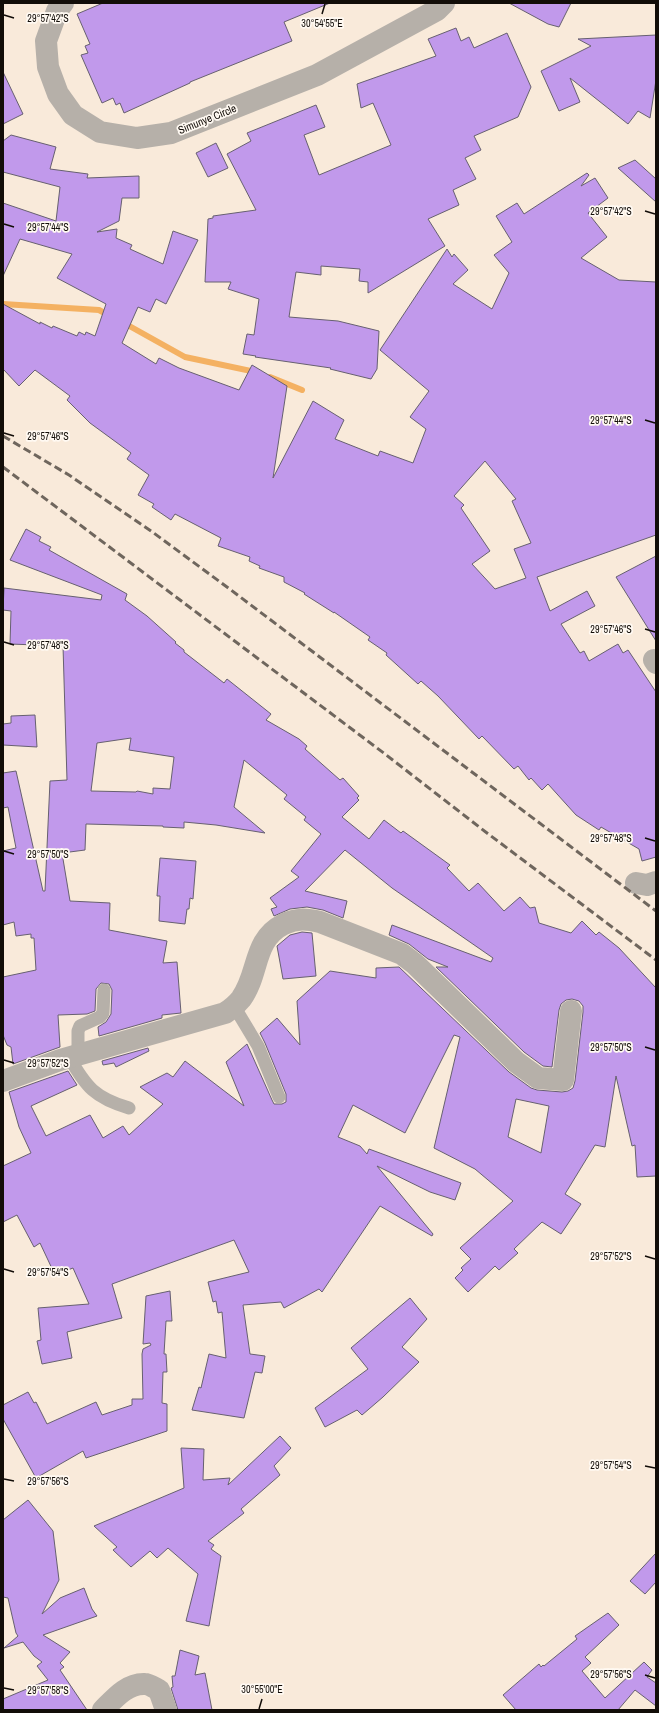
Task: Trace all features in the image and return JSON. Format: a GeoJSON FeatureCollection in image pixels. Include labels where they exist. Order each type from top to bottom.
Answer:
{"type":"FeatureCollection","features":[{"type":"Feature","properties":{"kind":"street","name":"Simunye Circle"},"geometry":{"type":"LineString","coordinates":[[63,3],[57,11],[46,41],[48,67],[58,94],[73,115],[100,132],[137,138],[171,133],[317,75],[437,10],[444,3]]}},
{"type":"Feature","properties":{"kind":"street"},"geometry":{"type":"LineString","coordinates":[[3,1081],[73,1056],[225,1013],[242,998],[250,982],[264,940],[274,929],[291,921],[305,918],[320,922],[402,954],[415,964],[516,1062],[538,1078],[563,1080],[571,1011]]}},
{"type":"Feature","properties":{"kind":"street"},"geometry":{"type":"LineString","coordinates":[[103,1710],[121,1693],[134,1685],[146,1684],[159,1690],[166,1710]]}},
{"type":"Feature","properties":{"kind":"lane"},"geometry":{"type":"LineString","coordinates":[[104,990],[103,1013],[100,1017],[80,1026],[73,1056],[82,1079],[90,1088],[113,1103],[129,1108]]}},
{"type":"Feature","properties":{"kind":"lane"},"geometry":{"type":"LineString","coordinates":[[234,1006],[260,1051],[279,1097]]}},
{"type":"Feature","properties":{"kind":"building"},"geometry":{"type":"Polygon","coordinates":[[[103,3],[330,3],[284,22],[292,41],[190,82],[124,113],[120,103],[116,105],[113,98],[102,103],[81,55],[88,53],[85,46],[90,44],[77,14],[103,3]]]}},
{"type":"Feature","properties":{"kind":"building"},"geometry":{"type":"Polygon","coordinates":[[[509,3],[571,3],[559,27],[548,24],[509,3]]]}},
{"type":"Feature","properties":{"kind":"building"},"geometry":{"type":"Polygon","coordinates":[[[456,28],[461,41],[469,37],[474,48],[507,33],[531,87],[518,117],[474,136],[481,150],[465,158],[476,179],[453,190],[459,205],[428,219],[445,246],[368,293],[368,282],[359,281],[360,269],[321,266],[321,275],[296,272],[289,317],[338,321],[379,331],[377,369],[371,379],[330,369],[331,368],[243,354],[247,334],[254,335],[259,299],[228,289],[231,282],[205,282],[208,219],[213,218],[213,216],[256,210],[227,154],[251,141],[247,133],[316,105],[325,127],[304,135],[319,175],[391,145],[373,103],[361,108],[357,84],[436,56],[428,39],[456,28]]]}},
{"type":"Feature","properties":{"kind":"building"},"geometry":{"type":"Polygon","coordinates":[[[656,35],[656,80],[650,118],[638,111],[628,124],[570,78],[580,102],[559,111],[541,71],[591,46],[578,39],[656,35]]]}},
{"type":"Feature","properties":{"kind":"building"},"geometry":{"type":"Polygon","coordinates":[[[3,72],[23,114],[3,124],[3,72]]]}},
{"type":"Feature","properties":{"kind":"building"},"geometry":{"type":"Polygon","coordinates":[[[11,135],[56,147],[50,169],[88,174],[87,178],[139,176],[139,198],[122,198],[119,221],[97,232],[117,229],[116,238],[132,245],[130,249],[163,264],[173,231],[198,240],[166,304],[156,299],[150,312],[138,307],[122,343],[156,364],[159,358],[179,368],[239,390],[252,365],[287,386],[273,478],[313,401],[344,420],[335,439],[378,456],[380,451],[413,463],[426,429],[410,417],[429,391],[380,350],[447,249],[452,257],[454,254],[468,270],[453,284],[492,309],[509,273],[494,255],[512,242],[496,216],[517,203],[524,214],[587,173],[589,175],[581,186],[595,178],[608,198],[588,213],[607,237],[581,258],[619,280],[656,282],[656,535],[537,577],[550,611],[587,591],[595,606],[561,624],[580,653],[584,651],[589,661],[618,644],[623,653],[628,650],[656,692],[656,857],[642,861],[639,849],[601,827],[599,830],[576,815],[548,784],[542,790],[531,778],[529,780],[518,766],[514,769],[482,736],[479,739],[438,696],[421,681],[418,684],[386,655],[387,653],[368,640],[370,637],[334,612],[304,594],[305,593],[284,582],[284,577],[259,568],[260,566],[249,561],[250,557],[218,546],[221,538],[175,514],[171,520],[152,507],[154,504],[138,495],[149,475],[127,459],[131,453],[90,423],[67,400],[70,396],[35,370],[19,386],[3,369],[3,304],[40,324],[40,322],[52,328],[53,326],[77,336],[79,332],[85,335],[86,332],[95,336],[106,304],[57,278],[72,254],[20,239],[3,276],[3,203],[56,221],[60,187],[3,172],[3,141],[11,135]],[[485,461],[454,496],[464,505],[461,508],[490,551],[472,564],[495,589],[526,578],[514,549],[531,543],[512,501],[516,499],[485,461]]]}},
{"type":"Feature","properties":{"kind":"building"},"geometry":{"type":"Polygon","coordinates":[[[216,143],[228,168],[208,177],[196,153],[216,143]]]}},
{"type":"Feature","properties":{"kind":"building"},"geometry":{"type":"Polygon","coordinates":[[[635,160],[656,179],[656,202],[618,168],[635,160]]]}},
{"type":"Feature","properties":{"kind":"building"},"geometry":{"type":"Polygon","coordinates":[[[26,529],[41,537],[39,541],[51,547],[49,550],[127,594],[125,600],[147,616],[176,642],[175,643],[184,650],[184,652],[224,683],[227,679],[271,714],[266,720],[299,739],[307,746],[305,749],[340,780],[343,778],[359,796],[357,798],[359,800],[342,817],[369,839],[384,820],[401,833],[403,831],[450,865],[447,868],[469,891],[478,883],[504,911],[520,897],[530,908],[535,907],[539,923],[571,933],[582,921],[596,935],[599,932],[619,948],[656,988],[656,1176],[637,1177],[635,1145],[632,1146],[616,1076],[605,1147],[595,1145],[565,1194],[581,1204],[561,1234],[542,1222],[514,1249],[518,1253],[499,1270],[495,1266],[468,1292],[455,1278],[463,1270],[461,1268],[471,1259],[460,1248],[513,1201],[475,1169],[434,1148],[460,1037],[454,1035],[405,1133],[353,1105],[338,1137],[360,1146],[367,1154],[369,1149],[461,1183],[455,1200],[430,1192],[377,1166],[433,1234],[432,1236],[380,1206],[322,1292],[319,1289],[284,1308],[281,1302],[243,1305],[250,1354],[265,1356],[262,1373],[255,1372],[244,1418],[192,1410],[199,1387],[201,1388],[209,1354],[226,1358],[222,1312],[218,1313],[216,1301],[213,1302],[208,1282],[249,1272],[234,1240],[112,1284],[122,1318],[67,1332],[72,1358],[42,1364],[37,1341],[41,1340],[38,1308],[89,1304],[73,1268],[55,1275],[40,1243],[34,1247],[17,1215],[3,1222],[3,1166],[31,1153],[19,1127],[9,1092],[68,1071],[77,1085],[31,1106],[46,1136],[90,1115],[103,1138],[123,1126],[129,1135],[163,1104],[140,1087],[167,1073],[173,1077],[185,1061],[244,1106],[226,1062],[247,1044],[274,1104],[282,1104],[286,1102],[286,1094],[260,1033],[277,1018],[300,1045],[297,1001],[330,971],[376,978],[376,968],[399,967],[509,1072],[531,1088],[537,1090],[562,1092],[573,1088],[575,1081],[583,1006],[579,1001],[572,999],[566,1000],[561,1004],[552,1067],[543,1066],[524,1052],[436,967],[448,967],[428,959],[409,944],[389,935],[392,925],[491,962],[493,958],[392,888],[345,850],[305,891],[347,901],[343,918],[323,910],[307,907],[290,909],[274,916],[271,909],[277,907],[270,898],[299,877],[291,871],[321,834],[304,820],[306,817],[284,799],[287,795],[244,760],[234,807],[265,833],[216,825],[184,822],[184,828],[86,824],[85,850],[62,853],[70,901],[110,903],[109,930],[167,941],[163,963],[177,962],[181,1013],[162,1015],[162,1018],[99,1036],[98,1027],[106,1022],[111,1014],[112,990],[109,984],[101,983],[96,989],[95,1011],[87,1014],[58,1015],[60,1047],[13,1064],[11,1047],[7,1045],[3,1035],[3,977],[36,970],[34,938],[31,938],[31,934],[16,936],[14,922],[3,925],[3,851],[16,848],[8,807],[3,808],[3,773],[16,771],[43,891],[45,891],[50,781],[67,780],[63,646],[10,644],[11,611],[3,610],[4,588],[101,600],[102,595],[10,560],[26,529]],[[131,738],[97,743],[91,791],[137,791],[153,794],[153,788],[170,789],[174,757],[129,750],[131,738]],[[516,1099],[508,1137],[541,1153],[549,1106],[516,1099]]]}},
{"type":"Feature","properties":{"kind":"building"},"geometry":{"type":"Polygon","coordinates":[[[656,556],[656,641],[616,577],[656,556]]]}},
{"type":"Feature","properties":{"kind":"building"},"geometry":{"type":"Polygon","coordinates":[[[35,715],[37,747],[3,745],[3,724],[11,723],[11,716],[35,715]]]}},
{"type":"Feature","properties":{"kind":"building"},"geometry":{"type":"Polygon","coordinates":[[[160,858],[196,861],[193,899],[190,898],[185,924],[159,921],[160,896],[157,896],[160,858]]]}},
{"type":"Feature","properties":{"kind":"building"},"geometry":{"type":"Polygon","coordinates":[[[302,932],[312,933],[316,976],[283,979],[277,946],[290,935],[302,932]]]}},
{"type":"Feature","properties":{"kind":"building"},"geometry":{"type":"Polygon","coordinates":[[[148,1048],[149,1051],[116,1067],[114,1063],[103,1065],[102,1061],[148,1048]]]}},
{"type":"Feature","properties":{"kind":"building"},"geometry":{"type":"Polygon","coordinates":[[[170,1291],[172,1321],[166,1321],[164,1354],[166,1354],[167,1372],[163,1372],[162,1403],[167,1404],[167,1431],[86,1458],[83,1451],[36,1478],[3,1419],[3,1405],[28,1392],[34,1403],[36,1402],[47,1424],[96,1402],[102,1415],[132,1405],[132,1399],[143,1399],[142,1354],[143,1349],[151,1345],[150,1343],[143,1344],[146,1296],[170,1291]]]}},
{"type":"Feature","properties":{"kind":"building"},"geometry":{"type":"Polygon","coordinates":[[[410,1298],[427,1319],[402,1347],[419,1362],[362,1415],[357,1410],[325,1427],[315,1408],[368,1369],[351,1348],[410,1298]]]}},
{"type":"Feature","properties":{"kind":"building"},"geometry":{"type":"Polygon","coordinates":[[[280,1436],[291,1448],[274,1466],[280,1475],[241,1509],[244,1513],[208,1541],[214,1545],[211,1549],[221,1556],[209,1626],[186,1621],[198,1574],[168,1548],[157,1558],[150,1551],[131,1567],[113,1550],[117,1547],[94,1526],[184,1488],[181,1448],[204,1449],[203,1480],[230,1478],[228,1485],[280,1436]]]}},
{"type":"Feature","properties":{"kind":"building"},"geometry":{"type":"Polygon","coordinates":[[[28,1500],[53,1531],[59,1580],[42,1614],[60,1598],[84,1588],[92,1609],[97,1616],[43,1635],[70,1652],[60,1663],[64,1667],[60,1670],[87,1710],[3,1710],[3,1699],[48,1680],[37,1666],[42,1662],[34,1656],[23,1642],[4,1648],[18,1636],[8,1598],[3,1597],[3,1520],[28,1500]]]}},
{"type":"Feature","properties":{"kind":"building"},"geometry":{"type":"Polygon","coordinates":[[[656,1553],[656,1582],[645,1594],[630,1581],[656,1553]]]}},
{"type":"Feature","properties":{"kind":"building"},"geometry":{"type":"Polygon","coordinates":[[[608,1613],[619,1625],[585,1657],[591,1663],[582,1671],[605,1698],[644,1662],[652,1670],[647,1677],[656,1683],[656,1706],[635,1690],[618,1710],[516,1710],[503,1695],[539,1664],[541,1667],[543,1665],[544,1666],[577,1639],[575,1636],[608,1613]]]}},
{"type":"Feature","properties":{"kind":"building"},"geometry":{"type":"Polygon","coordinates":[[[180,1650],[199,1656],[195,1675],[205,1673],[212,1710],[178,1710],[171,1688],[173,1687],[172,1676],[175,1676],[180,1650]]]}},
{"type":"Feature","properties":{"kind":"waterway"},"geometry":{"type":"LineString","coordinates":[[3,304],[99,310],[110,316]]}},
{"type":"Feature","properties":{"kind":"waterway"},"geometry":{"type":"LineString","coordinates":[[124,323],[185,357],[256,372]]}},
{"type":"Feature","properties":{"kind":"waterway"},"geometry":{"type":"LineString","coordinates":[[270,377],[302,390]]}},
{"type":"Feature","properties":{"kind":"railway"},"geometry":{"type":"LineString","coordinates":[[3,436],[69,475],[151,531],[656,911]]}},
{"type":"Feature","properties":{"kind":"railway"},"geometry":{"type":"LineString","coordinates":[[3,467],[656,960]]}}]}
